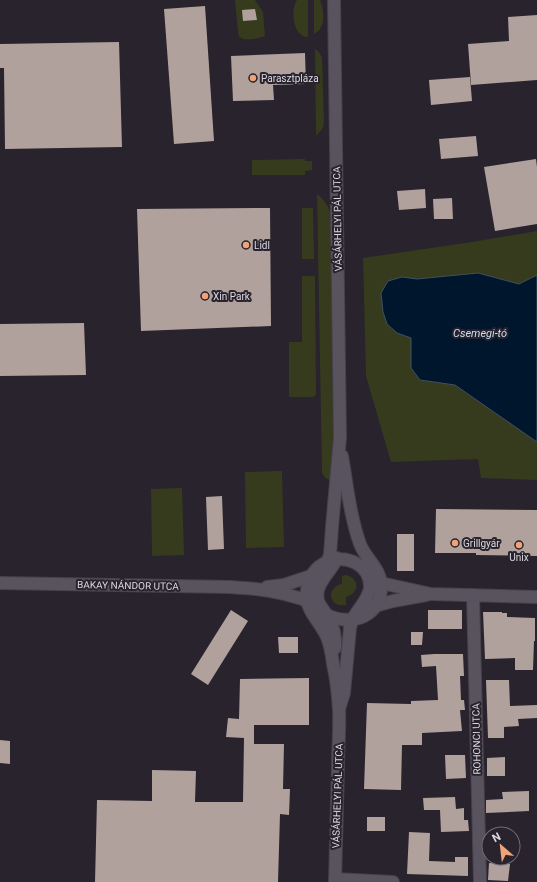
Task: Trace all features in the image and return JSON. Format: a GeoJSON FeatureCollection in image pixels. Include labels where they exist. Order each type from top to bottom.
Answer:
{"type":"FeatureCollection","features":[{"type":"Feature","properties":{"kind":"main road","name":"VÁSÁRHELYI PÁL UTCA"},"geometry":{"type":"LineString","coordinates":[[334,0],[340,438],[330,555],[332,561],[321,584],[318,595],[335,636],[336,644],[334,665]]}},
{"type":"Feature","properties":{"kind":"main road","name":"VÁSÁRHELYI PÁL UTCA"},"geometry":{"type":"LineString","coordinates":[[340,438],[352,516],[361,547],[374,566],[381,582]]}},
{"type":"Feature","properties":{"kind":"main road","name":"VÁSÁRHELYI PÁL UTCA"},"geometry":{"type":"LineString","coordinates":[[339,709],[351,689],[357,628],[356,619],[370,590],[368,575],[360,566],[351,540],[352,516]]}},
{"type":"Feature","properties":{"kind":"main road"},"geometry":{"type":"LineString","coordinates":[[307,600],[307,588],[311,576],[318,568],[332,561],[352,561],[360,566]]}},
{"type":"Feature","properties":{"kind":"main road"},"geometry":{"type":"LineString","coordinates":[[368,575],[381,582],[431,594]]}},
{"type":"Feature","properties":{"kind":"main road","name":"BAKAY NÁNDOR UTCA"},"geometry":{"type":"LineString","coordinates":[[256,589],[284,585],[311,576]]}},
{"type":"Feature","properties":{"kind":"main road"},"geometry":{"type":"LineString","coordinates":[[323,610],[342,620],[356,619],[367,614],[375,606],[379,597],[381,582]]}},
{"type":"Feature","properties":{"kind":"main road","name":"BAKAY NÁNDOR UTCA"},"geometry":{"type":"LineString","coordinates":[[0,583],[231,587],[256,589],[307,600],[323,610]]}},
{"type":"Feature","properties":{"kind":"main road"},"geometry":{"type":"LineString","coordinates":[[375,606],[431,594],[537,597]]}},
{"type":"Feature","properties":{"kind":"main road","name":"ROHONCI UTCA"},"geometry":{"type":"LineString","coordinates":[[473,595],[480,882]]}},
{"type":"Feature","properties":{"kind":"main road","name":"VÁSÁRHELYI PÁL UTCA"},"geometry":{"type":"LineString","coordinates":[[307,600],[312,613],[322,627],[327,638],[334,665],[339,709],[335,880]]}},
{"type":"Feature","properties":{"kind":"main road"},"geometry":{"type":"LineString","coordinates":[[335,880],[393,882]]}},
{"type":"Feature","properties":{"kind":"green space"},"geometry":{"type":"Polygon","coordinates":[[[235,0],[255,0],[263,12],[265,36],[249,39],[239,37],[235,0]]]}},
{"type":"Feature","properties":{"kind":"green space"},"geometry":{"type":"Polygon","coordinates":[[[297,0],[308,0],[308,37],[299,33],[294,22],[293,16],[297,0]]]}},
{"type":"Feature","properties":{"kind":"green space"},"geometry":{"type":"Polygon","coordinates":[[[314,0],[320,0],[323,10],[323,17],[321,28],[314,34],[314,0]]]}},
{"type":"Feature","properties":{"kind":"green space"},"geometry":{"type":"Polygon","coordinates":[[[315,49],[322,57],[324,123],[323,128],[316,136],[315,49]]]}},
{"type":"Feature","properties":{"kind":"green space"},"geometry":{"type":"Polygon","coordinates":[[[305,159],[305,161],[312,161],[312,170],[305,171],[305,175],[252,175],[252,160],[305,159]]]}},
{"type":"Feature","properties":{"kind":"green space"},"geometry":{"type":"Polygon","coordinates":[[[317,194],[327,204],[331,218],[334,443],[331,480],[325,478],[322,472],[317,194]]]}},
{"type":"Feature","properties":{"kind":"green space"},"geometry":{"type":"Polygon","coordinates":[[[302,208],[313,208],[314,259],[302,259],[302,208]]]}},
{"type":"Feature","properties":{"kind":"green space"},"geometry":{"type":"Polygon","coordinates":[[[537,231],[537,275],[519,284],[478,273],[417,279],[402,277],[397,333],[411,338],[411,367],[420,380],[455,385],[537,442],[537,480],[481,478],[478,459],[391,462],[366,376],[363,258],[537,231]]]}},
{"type":"Feature","properties":{"kind":"green space"},"geometry":{"type":"Polygon","coordinates":[[[302,276],[315,276],[316,395],[313,397],[289,397],[289,342],[302,342],[302,276]]]}},
{"type":"Feature","properties":{"kind":"green space"},"geometry":{"type":"Polygon","coordinates":[[[282,471],[284,547],[246,548],[245,472],[282,471]]]}},
{"type":"Feature","properties":{"kind":"green space"},"geometry":{"type":"Polygon","coordinates":[[[182,488],[184,555],[152,556],[151,489],[182,488]]]}},
{"type":"Feature","properties":{"kind":"green space"},"geometry":{"type":"Polygon","coordinates":[[[342,576],[350,576],[356,582],[356,589],[354,593],[346,597],[346,605],[340,605],[333,601],[331,593],[333,589],[342,584],[342,576]]]}},
{"type":"Feature","properties":{"kind":"water","name":"Csemegi-tó"},"geometry":{"type":"Polygon","coordinates":[[[478,273],[519,284],[537,275],[537,442],[455,385],[420,380],[411,368],[411,338],[397,333],[387,324],[383,312],[381,293],[388,281],[402,277],[417,279],[478,273]]]}},
{"type":"Feature","properties":{"kind":"building"},"geometry":{"type":"Polygon","coordinates":[[[205,6],[214,141],[174,144],[164,9],[205,6]]]}},
{"type":"Feature","properties":{"kind":"building"},"geometry":{"type":"Polygon","coordinates":[[[255,9],[257,20],[243,21],[242,10],[255,9]]]}},
{"type":"Feature","properties":{"kind":"building"},"geometry":{"type":"Polygon","coordinates":[[[537,15],[537,80],[471,85],[468,44],[509,41],[508,17],[537,15]]]}},
{"type":"Feature","properties":{"kind":"building"},"geometry":{"type":"Polygon","coordinates":[[[119,42],[122,147],[5,149],[4,68],[0,68],[0,44],[119,42]]]}},
{"type":"Feature","properties":{"kind":"building","name":"Parasztpláza"},"geometry":{"type":"Polygon","coordinates":[[[305,53],[306,84],[273,85],[274,100],[233,101],[231,56],[305,53]]]}},
{"type":"Feature","properties":{"kind":"building"},"geometry":{"type":"Polygon","coordinates":[[[470,77],[472,101],[431,105],[429,80],[470,77]]]}},
{"type":"Feature","properties":{"kind":"building"},"geometry":{"type":"Polygon","coordinates":[[[476,136],[478,156],[441,159],[439,139],[476,136]]]}},
{"type":"Feature","properties":{"kind":"building"},"geometry":{"type":"Polygon","coordinates":[[[536,159],[537,224],[495,231],[484,167],[536,159]]]}},
{"type":"Feature","properties":{"kind":"building"},"geometry":{"type":"Polygon","coordinates":[[[425,189],[426,208],[399,210],[397,191],[425,189]]]}},
{"type":"Feature","properties":{"kind":"building"},"geometry":{"type":"Polygon","coordinates":[[[452,198],[453,219],[434,219],[433,199],[452,198]]]}},
{"type":"Feature","properties":{"kind":"building","name":"Xin Park"},"geometry":{"type":"Polygon","coordinates":[[[270,208],[271,326],[141,331],[137,209],[270,208]]]}},
{"type":"Feature","properties":{"kind":"building"},"geometry":{"type":"Polygon","coordinates":[[[84,323],[86,375],[0,376],[0,324],[84,323]]]}},
{"type":"Feature","properties":{"kind":"building"},"geometry":{"type":"Polygon","coordinates":[[[222,496],[224,549],[208,550],[206,497],[222,496]]]}},
{"type":"Feature","properties":{"kind":"building"},"geometry":{"type":"Polygon","coordinates":[[[436,509],[537,510],[537,556],[476,555],[476,553],[435,553],[436,509]]]}},
{"type":"Feature","properties":{"kind":"building"},"geometry":{"type":"Polygon","coordinates":[[[397,534],[414,534],[414,571],[397,571],[397,534]]]}},
{"type":"Feature","properties":{"kind":"building"},"geometry":{"type":"Polygon","coordinates":[[[231,610],[248,621],[208,685],[191,674],[231,610]]]}},
{"type":"Feature","properties":{"kind":"building"},"geometry":{"type":"Polygon","coordinates":[[[428,610],[462,610],[462,629],[428,629],[428,610]]]}},
{"type":"Feature","properties":{"kind":"building"},"geometry":{"type":"Polygon","coordinates":[[[483,612],[507,613],[507,617],[535,618],[533,670],[515,670],[515,658],[485,659],[483,612]]]}},
{"type":"Feature","properties":{"kind":"building"},"geometry":{"type":"Polygon","coordinates":[[[411,632],[423,632],[422,645],[411,645],[411,632]]]}},
{"type":"Feature","properties":{"kind":"building"},"geometry":{"type":"Polygon","coordinates":[[[278,637],[298,637],[298,653],[279,653],[278,637]]]}},
{"type":"Feature","properties":{"kind":"building"},"geometry":{"type":"Polygon","coordinates":[[[463,654],[464,676],[460,676],[461,700],[464,700],[465,710],[460,710],[462,731],[422,733],[422,745],[402,745],[401,790],[364,789],[367,703],[411,704],[411,701],[438,700],[436,666],[422,667],[421,655],[463,654]]]}},
{"type":"Feature","properties":{"kind":"building"},"geometry":{"type":"Polygon","coordinates":[[[309,678],[309,725],[254,725],[254,744],[284,744],[283,789],[290,789],[289,815],[280,814],[278,882],[95,882],[97,800],[152,801],[152,770],[196,771],[195,802],[243,802],[244,738],[226,737],[228,718],[239,719],[240,679],[309,678]]]}},
{"type":"Feature","properties":{"kind":"building"},"geometry":{"type":"Polygon","coordinates":[[[486,680],[509,680],[510,706],[537,705],[537,718],[518,719],[519,726],[504,727],[504,738],[488,738],[486,680]]]}},
{"type":"Feature","properties":{"kind":"building"},"geometry":{"type":"Polygon","coordinates":[[[0,740],[10,741],[10,764],[0,763],[0,740]]]}},
{"type":"Feature","properties":{"kind":"building"},"geometry":{"type":"Polygon","coordinates":[[[445,755],[465,755],[466,778],[446,779],[445,755]]]}},
{"type":"Feature","properties":{"kind":"building"},"geometry":{"type":"Polygon","coordinates":[[[505,757],[505,776],[487,776],[487,758],[505,757]]]}},
{"type":"Feature","properties":{"kind":"building"},"geometry":{"type":"Polygon","coordinates":[[[529,791],[529,811],[486,813],[486,800],[503,799],[502,792],[529,791]]]}},
{"type":"Feature","properties":{"kind":"building"},"geometry":{"type":"Polygon","coordinates":[[[455,797],[456,809],[464,808],[464,820],[468,820],[469,831],[441,832],[440,810],[424,810],[423,798],[455,797]]]}},
{"type":"Feature","properties":{"kind":"building"},"geometry":{"type":"Polygon","coordinates":[[[367,817],[385,817],[385,831],[367,831],[367,817]]]}},
{"type":"Feature","properties":{"kind":"building"},"geometry":{"type":"Polygon","coordinates":[[[409,832],[430,833],[429,861],[455,862],[455,857],[468,857],[468,876],[407,874],[409,832]]]}},
{"type":"Feature","properties":{"kind":"building"},"geometry":{"type":"Polygon","coordinates":[[[489,866],[510,866],[508,881],[488,880],[489,866]]]}},
{"type":"Feature","properties":{"kind":"place","name":"Parasztpláza"},"geometry":{"type":"Point","coordinates":[253,78]}},
{"type":"Feature","properties":{"kind":"place","name":"Lidl"},"geometry":{"type":"Point","coordinates":[246,245]}},
{"type":"Feature","properties":{"kind":"place","name":"Xin Park"},"geometry":{"type":"Point","coordinates":[205,296]}},
{"type":"Feature","properties":{"kind":"place","name":"Grillgyár"},"geometry":{"type":"Point","coordinates":[455,543]}},
{"type":"Feature","properties":{"kind":"place","name":"Unix"},"geometry":{"type":"Point","coordinates":[519,545]}}]}
